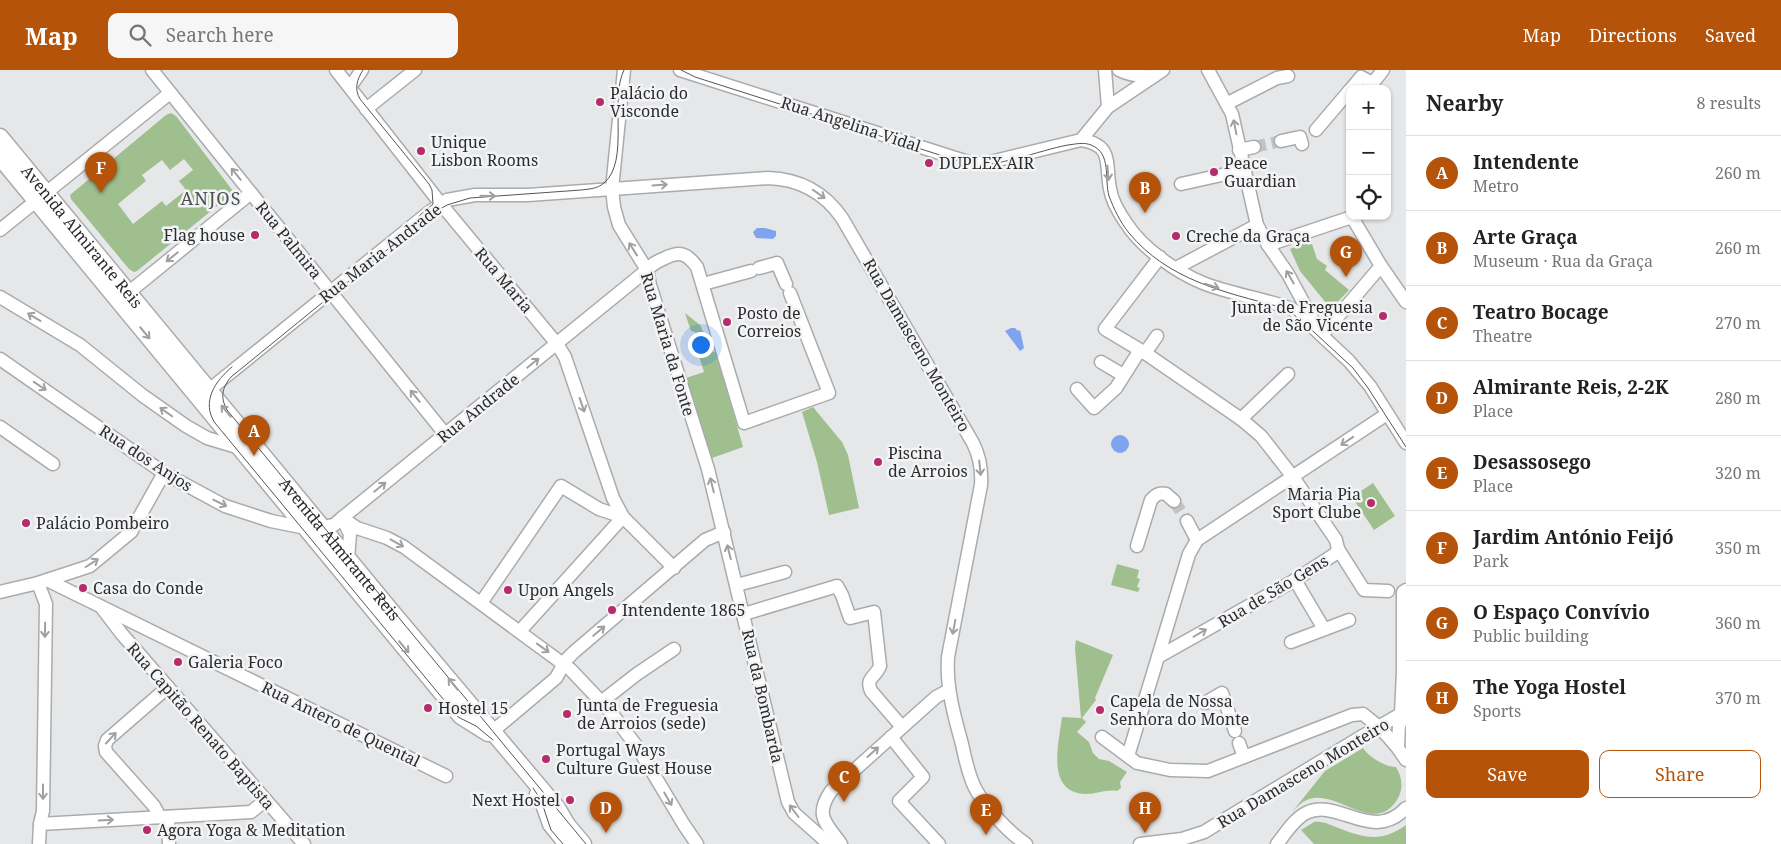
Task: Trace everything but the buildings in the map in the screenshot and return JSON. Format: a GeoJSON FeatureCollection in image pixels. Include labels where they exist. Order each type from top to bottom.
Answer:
{"type":"FeatureCollection","features":[{"type":"Feature","properties":{"kind":"main road","name":"Avenida Almirante Reis"},"geometry":{"type":"LineString","coordinates":[[0,137],[41,197],[314,528],[461,716],[489,734],[538,794],[544,804],[551,824],[567,844]]}},
{"type":"Feature","properties":{"kind":"main road","name":"Avenida Almirante Reis"},"geometry":{"type":"LineString","coordinates":[[0,157],[41,197],[128,292],[204,394],[240,448],[314,528],[348,559],[557,808],[567,825],[583,844]]}},
{"type":"Feature","properties":{"kind":"street","name":"Rua Palmira"},"geometry":{"type":"LineString","coordinates":[[152,70],[445,434]]}},
{"type":"Feature","properties":{"kind":"street","name":"Rua Maria"},"geometry":{"type":"LineString","coordinates":[[336,70],[441,204],[557,344],[565,357],[613,498],[622,517]]}},
{"type":"Feature","properties":{"kind":"street"},"geometry":{"type":"LineString","coordinates":[[350,87],[362,70]]}},
{"type":"Feature","properties":{"kind":"street"},"geometry":{"type":"LineString","coordinates":[[366,109],[415,70]]}},
{"type":"Feature","properties":{"kind":"street","name":"Rua Maria da Fonte"},"geometry":{"type":"LineString","coordinates":[[624,70],[612,189],[615,216],[647,270],[650,285],[708,469],[724,532]]}},
{"type":"Feature","properties":{"kind":"street","name":"Rua Angelina Vidal"},"geometry":{"type":"LineString","coordinates":[[680,70],[971,163],[986,162],[1081,140]]}},
{"type":"Feature","properties":{"kind":"street"},"geometry":{"type":"LineString","coordinates":[[1105,70],[1108,106]]}},
{"type":"Feature","properties":{"kind":"street"},"geometry":{"type":"LineString","coordinates":[[1119,70],[1140,77],[1159,73]]}},
{"type":"Feature","properties":{"kind":"street"},"geometry":{"type":"LineString","coordinates":[[1208,70],[1228,103],[1232,114],[1257,226],[1288,274],[1322,335]]}},
{"type":"Feature","properties":{"kind":"street"},"geometry":{"type":"LineString","coordinates":[[1354,85],[1361,77],[1373,83],[1383,70]]}},
{"type":"Feature","properties":{"kind":"street"},"geometry":{"type":"LineString","coordinates":[[1159,73],[1108,106],[1081,140],[1093,142],[1104,152],[1107,160],[1110,190],[1123,219],[1157,261],[1176,268],[1202,282],[1292,309],[1322,335],[1361,375],[1406,443]]}},
{"type":"Feature","properties":{"kind":"street"},"geometry":{"type":"LineString","coordinates":[[1228,103],[1278,78],[1288,76]]}},
{"type":"Feature","properties":{"kind":"street"},"geometry":{"type":"LineString","coordinates":[[0,230],[170,93]]}},
{"type":"Feature","properties":{"kind":"street"},"geometry":{"type":"LineString","coordinates":[[1316,130],[1346,95]]}},
{"type":"Feature","properties":{"kind":"street"},"geometry":{"type":"LineString","coordinates":[[1281,141],[1300,137],[1302,144]]}},
{"type":"Feature","properties":{"kind":"street"},"geometry":{"type":"LineString","coordinates":[[1239,150],[1254,147]]}},
{"type":"Feature","properties":{"kind":"street"},"geometry":{"type":"LineString","coordinates":[[1181,184],[1244,170]]}},
{"type":"Feature","properties":{"kind":"street","name":"Rua Damasceno Monteiro"},"geometry":{"type":"LineString","coordinates":[[612,189],[779,179],[800,184],[815,191],[828,201],[842,218],[973,443],[981,464],[981,486],[948,657],[949,690],[967,766],[974,786],[986,804],[1026,844]]}},
{"type":"Feature","properties":{"kind":"street","name":"Rua Maria Andrade"},"geometry":{"type":"LineString","coordinates":[[204,394],[441,204],[455,198],[476,195],[528,195],[612,189]]}},
{"type":"Feature","properties":{"kind":"street"},"geometry":{"type":"LineString","coordinates":[[128,292],[251,193]]}},
{"type":"Feature","properties":{"kind":"street"},"geometry":{"type":"LineString","coordinates":[[1268,245],[1352,217],[1381,266],[1406,302]]}},
{"type":"Feature","properties":{"kind":"street"},"geometry":{"type":"LineString","coordinates":[[1176,268],[1257,226]]}},
{"type":"Feature","properties":{"kind":"street","name":"Rua Andrade"},"geometry":{"type":"LineString","coordinates":[[342,518],[557,344],[653,263],[674,253],[685,255],[697,267],[744,423],[829,393],[777,263],[703,284]]}},
{"type":"Feature","properties":{"kind":"street","name":"Rua de São Gens"},"geometry":{"type":"LineString","coordinates":[[1157,261],[1105,329],[1241,419],[1261,436],[1293,477],[1336,540],[1338,549],[1335,554],[1295,580],[1158,658]]}},
{"type":"Feature","properties":{"kind":"street"},"geometry":{"type":"LineString","coordinates":[[1322,335],[1381,266]]}},
{"type":"Feature","properties":{"kind":"street"},"geometry":{"type":"LineString","coordinates":[[0,297],[80,345],[142,395],[186,426],[207,438],[240,448]]}},
{"type":"Feature","properties":{"kind":"street"},"geometry":{"type":"LineString","coordinates":[[1077,389],[1094,408],[1116,388],[1142,352],[1157,336]]}},
{"type":"Feature","properties":{"kind":"street","name":"Rua dos Anjos"},"geometry":{"type":"LineString","coordinates":[[0,358],[164,473],[225,506],[270,522],[314,528]]}},
{"type":"Feature","properties":{"kind":"street"},"geometry":{"type":"LineString","coordinates":[[1102,362],[1124,375]]}},
{"type":"Feature","properties":{"kind":"street"},"geometry":{"type":"LineString","coordinates":[[1241,419],[1288,374]]}},
{"type":"Feature","properties":{"kind":"street"},"geometry":{"type":"LineString","coordinates":[[1128,756],[1189,554],[1197,540],[1387,414]]}},
{"type":"Feature","properties":{"kind":"street"},"geometry":{"type":"LineString","coordinates":[[0,427],[53,464]]}},
{"type":"Feature","properties":{"kind":"street"},"geometry":{"type":"LineString","coordinates":[[0,592],[42,582],[90,566],[123,540],[135,526],[164,473]]}},
{"type":"Feature","properties":{"kind":"street"},"geometry":{"type":"LineString","coordinates":[[481,603],[561,486],[599,509],[622,517],[674,568]]}},
{"type":"Feature","properties":{"kind":"street"},"geometry":{"type":"LineString","coordinates":[[1137,546],[1154,496],[1159,493],[1166,494],[1174,502]]}},
{"type":"Feature","properties":{"kind":"street"},"geometry":{"type":"LineString","coordinates":[[520,630],[622,517]]}},
{"type":"Feature","properties":{"kind":"street"},"geometry":{"type":"LineString","coordinates":[[314,528],[334,524],[342,518],[353,531],[387,538],[404,547],[564,664],[601,702],[638,748],[696,844]]}},
{"type":"Feature","properties":{"kind":"street"},"geometry":{"type":"LineString","coordinates":[[1187,521],[1197,540]]}},
{"type":"Feature","properties":{"kind":"street"},"geometry":{"type":"LineString","coordinates":[[348,559],[353,531]]}},
{"type":"Feature","properties":{"kind":"street"},"geometry":{"type":"LineString","coordinates":[[493,731],[556,678],[574,652],[705,540],[724,532]]}},
{"type":"Feature","properties":{"kind":"street","name":"Rua da Bombarda"},"geometry":{"type":"LineString","coordinates":[[724,532],[788,802],[794,813],[830,844]]}},
{"type":"Feature","properties":{"kind":"street"},"geometry":{"type":"LineString","coordinates":[[1338,549],[1364,590],[1398,591],[1404,713],[1400,725],[1398,746]]}},
{"type":"Feature","properties":{"kind":"street"},"geometry":{"type":"LineString","coordinates":[[737,585],[785,572]]}},
{"type":"Feature","properties":{"kind":"street"},"geometry":{"type":"LineString","coordinates":[[1295,580],[1324,629]]}},
{"type":"Feature","properties":{"kind":"street"},"geometry":{"type":"LineString","coordinates":[[39,844],[43,812],[46,604],[42,582]]}},
{"type":"Feature","properties":{"kind":"street","name":"Rua Antero de Quental"},"geometry":{"type":"LineString","coordinates":[[42,582],[100,606],[446,776]]}},
{"type":"Feature","properties":{"kind":"street"},"geometry":{"type":"LineString","coordinates":[[744,614],[837,586],[850,618],[874,612],[880,666],[870,678],[868,685],[902,727]]}},
{"type":"Feature","properties":{"kind":"street","name":"Rua Capitão Renato Baptista"},"geometry":{"type":"LineString","coordinates":[[100,606],[121,633],[304,844]]}},
{"type":"Feature","properties":{"kind":"street"},"geometry":{"type":"LineString","coordinates":[[1291,642],[1349,620]]}},
{"type":"Feature","properties":{"kind":"street"},"geometry":{"type":"LineString","coordinates":[[601,702],[637,674],[674,650]]}},
{"type":"Feature","properties":{"kind":"street"},"geometry":{"type":"LineString","coordinates":[[168,687],[107,740],[105,746],[106,752],[164,817],[169,844]]}},
{"type":"Feature","properties":{"kind":"street"},"geometry":{"type":"LineString","coordinates":[[841,844],[823,819],[823,804],[831,791],[936,696],[949,690]]}},
{"type":"Feature","properties":{"kind":"street"},"geometry":{"type":"LineString","coordinates":[[1205,703],[1222,693],[1244,757]]}},
{"type":"Feature","properties":{"kind":"street","name":"Rua Damasceno Monteiro"},"geometry":{"type":"LineString","coordinates":[[1140,844],[1182,839],[1204,832],[1360,737],[1404,713]]}},
{"type":"Feature","properties":{"kind":"street"},"geometry":{"type":"LineString","coordinates":[[1102,738],[1137,763],[1170,770],[1208,771],[1352,715],[1363,714],[1398,746],[1406,760]]}},
{"type":"Feature","properties":{"kind":"street"},"geometry":{"type":"LineString","coordinates":[[890,737],[923,777],[899,801],[938,844]]}},
{"type":"Feature","properties":{"kind":"street"},"geometry":{"type":"LineString","coordinates":[[40,824],[251,812],[266,800]]}},
{"type":"Feature","properties":{"kind":"street"},"geometry":{"type":"LineString","coordinates":[[1277,844],[1299,818],[1311,811],[1324,811],[1358,824],[1373,826],[1387,823],[1406,808]]}},
{"type":"Feature","properties":{"kind":"green space"},"geometry":{"type":"Polygon","coordinates":[[[171,113],[176,116],[233,191],[232,194],[134,272],[129,269],[71,199],[70,195],[166,115],[171,113]],[[184,159],[170,170],[162,160],[142,175],[146,181],[118,204],[133,224],[162,201],[166,206],[186,190],[179,181],[193,170],[184,159]]]}},
{"type":"Feature","properties":{"kind":"green space"},"geometry":{"type":"Polygon","coordinates":[[[1311,241],[1317,259],[1327,266],[1325,270],[1349,290],[1331,309],[1300,271],[1290,249],[1311,241]]]}},
{"type":"Feature","properties":{"kind":"green space"},"geometry":{"type":"Polygon","coordinates":[[[685,313],[700,325],[713,352],[716,352],[743,447],[712,458],[708,455],[683,379],[704,372],[698,353],[701,349],[695,332],[691,331],[685,313]]]}},
{"type":"Feature","properties":{"kind":"green space"},"geometry":{"type":"Polygon","coordinates":[[[813,407],[842,442],[848,455],[859,508],[829,515],[817,462],[802,412],[813,407]]]}},
{"type":"Feature","properties":{"kind":"green space","name":"Maria Pia Sport Clube"},"geometry":{"type":"Polygon","coordinates":[[[1373,483],[1395,516],[1374,530],[1352,497],[1373,483]]]}},
{"type":"Feature","properties":{"kind":"green space"},"geometry":{"type":"Polygon","coordinates":[[[1117,564],[1139,570],[1137,578],[1140,579],[1137,587],[1140,588],[1138,592],[1111,585],[1117,564]]]}},
{"type":"Feature","properties":{"kind":"green space"},"geometry":{"type":"Polygon","coordinates":[[[1076,640],[1113,655],[1095,698],[1096,700],[1082,718],[1086,722],[1077,732],[1089,742],[1093,753],[1099,759],[1109,761],[1127,772],[1120,782],[1121,788],[1117,791],[1086,794],[1073,791],[1065,785],[1060,776],[1057,753],[1062,717],[1081,718],[1075,648],[1076,640]]]}},
{"type":"Feature","properties":{"kind":"green space"},"geometry":{"type":"Polygon","coordinates":[[[1363,748],[1378,761],[1396,767],[1398,771],[1401,779],[1401,792],[1388,810],[1379,813],[1368,813],[1335,801],[1314,798],[1304,801],[1292,812],[1325,771],[1363,748]]]}},
{"type":"Feature","properties":{"kind":"green space"},"geometry":{"type":"Polygon","coordinates":[[[1314,822],[1325,823],[1355,834],[1372,837],[1397,831],[1406,825],[1406,844],[1314,844],[1301,830],[1314,822]]]}},
{"type":"Feature","properties":{"kind":"water"},"geometry":{"type":"Polygon","coordinates":[[[757,228],[776,231],[776,236],[773,239],[756,238],[753,232],[757,228]]]}},
{"type":"Feature","properties":{"kind":"water"},"geometry":{"type":"Polygon","coordinates":[[[1011,328],[1020,330],[1024,348],[1020,351],[1005,331],[1011,328]]]}},
{"type":"Feature","properties":{"kind":"water"},"geometry":{"type":"Polygon","coordinates":[[[1116,435],[1124,435],[1129,440],[1127,451],[1116,453],[1111,448],[1111,440],[1116,435]]]}},
{"type":"Feature","properties":{"kind":"tunnel"},"geometry":{"type":"LineString","coordinates":[[1254,147],[1281,141]]}},
{"type":"Feature","properties":{"kind":"tunnel"},"geometry":{"type":"LineString","coordinates":[[1174,501],[1187,521]]}},
{"type":"Feature","properties":{"kind":"tram line"},"geometry":{"type":"LineString","coordinates":[[363,70],[357,84],[357,92],[360,99],[432,190],[433,204],[419,216]]}},
{"type":"Feature","properties":{"kind":"tram line"},"geometry":{"type":"LineString","coordinates":[[586,844],[227,410],[223,401],[223,393],[231,377],[430,215],[447,205],[470,198],[590,189],[604,183],[612,173],[616,160],[618,145],[618,97],[624,70]]}},
{"type":"Feature","properties":{"kind":"tram line"},"geometry":{"type":"LineString","coordinates":[[681,70],[695,77],[968,164],[979,165],[1004,162],[1057,147],[1083,143],[1091,145],[1098,149],[1105,160],[1109,196],[1118,215],[1129,233],[1144,249],[1161,262],[1198,282],[1289,311],[1353,368],[1406,447]]}},
{"type":"Feature","properties":{"kind":"tram line"},"geometry":{"type":"LineString","coordinates":[[232,367],[215,385],[212,392],[209,407],[215,423],[458,717],[476,726],[493,740]]}},
{"type":"Feature","properties":{"kind":"tram line"},"geometry":{"type":"LineString","coordinates":[[533,788],[541,800],[551,830],[563,844]]}},
{"type":"Feature","properties":{"kind":"place","name":"Palácio do Visconde"},"geometry":{"type":"Point","coordinates":[600,102]}},
{"type":"Feature","properties":{"kind":"place","name":"Unique Lisbon Rooms"},"geometry":{"type":"Point","coordinates":[421,151]}},
{"type":"Feature","properties":{"kind":"place","name":"DUPLEX AIR"},"geometry":{"type":"Point","coordinates":[929,163]}},
{"type":"Feature","properties":{"kind":"place","name":"Peace Guardian"},"geometry":{"type":"Point","coordinates":[1214,172]}},
{"type":"Feature","properties":{"kind":"place","name":"Jardim António Feijó"},"geometry":{"type":"Point","coordinates":[101,193]}},
{"type":"Feature","properties":{"kind":"place","name":"Arte Graça"},"geometry":{"type":"Point","coordinates":[1145,213]}},
{"type":"Feature","properties":{"kind":"place","name":"Flag house"},"geometry":{"type":"Point","coordinates":[255,235]}},
{"type":"Feature","properties":{"kind":"place","name":"Creche da Graça"},"geometry":{"type":"Point","coordinates":[1176,236]}},
{"type":"Feature","properties":{"kind":"place","name":"O Espaço Convívio"},"geometry":{"type":"Point","coordinates":[1346,277]}},
{"type":"Feature","properties":{"kind":"place","name":"Junta de Freguesia de São Vicente"},"geometry":{"type":"Point","coordinates":[1383,316]}},
{"type":"Feature","properties":{"kind":"place","name":"Posto de Correios"},"geometry":{"type":"Point","coordinates":[727,322]}},
{"type":"Feature","properties":{"kind":"place","name":"Intendente"},"geometry":{"type":"Point","coordinates":[254,456]}},
{"type":"Feature","properties":{"kind":"place","name":"Piscina de Arroios"},"geometry":{"type":"Point","coordinates":[878,462]}},
{"type":"Feature","properties":{"kind":"place","name":"Maria Pia Sport Clube"},"geometry":{"type":"Point","coordinates":[1371,503]}},
{"type":"Feature","properties":{"kind":"place","name":"Palácio Pombeiro"},"geometry":{"type":"Point","coordinates":[26,523]}},
{"type":"Feature","properties":{"kind":"place","name":"Casa do Conde"},"geometry":{"type":"Point","coordinates":[83,588]}},
{"type":"Feature","properties":{"kind":"place","name":"Upon Angels"},"geometry":{"type":"Point","coordinates":[508,590]}},
{"type":"Feature","properties":{"kind":"place","name":"Intendente 1865"},"geometry":{"type":"Point","coordinates":[612,610]}},
{"type":"Feature","properties":{"kind":"place","name":"Galeria Foco"},"geometry":{"type":"Point","coordinates":[178,662]}},
{"type":"Feature","properties":{"kind":"place","name":"Hostel 15"},"geometry":{"type":"Point","coordinates":[428,708]}},
{"type":"Feature","properties":{"kind":"place","name":"Capela de Nossa Senhora do Monte"},"geometry":{"type":"Point","coordinates":[1100,710]}},
{"type":"Feature","properties":{"kind":"place","name":"Junta de Freguesia de Arroios (sede)"},"geometry":{"type":"Point","coordinates":[567,714]}},
{"type":"Feature","properties":{"kind":"place","name":"Portugal Ways Culture Guest House"},"geometry":{"type":"Point","coordinates":[546,759]}},
{"type":"Feature","properties":{"kind":"place","name":"Next Hostel"},"geometry":{"type":"Point","coordinates":[570,800]}},
{"type":"Feature","properties":{"kind":"place","name":"Teatro Bocage"},"geometry":{"type":"Point","coordinates":[844,802]}},
{"type":"Feature","properties":{"kind":"place","name":"Agora Yoga & Meditation"},"geometry":{"type":"Point","coordinates":[147,830]}},
{"type":"Feature","properties":{"kind":"place","name":"Almirante Reis, 2-2K"},"geometry":{"type":"Point","coordinates":[606,833]}},
{"type":"Feature","properties":{"kind":"place","name":"The Yoga Hostel"},"geometry":{"type":"Point","coordinates":[1145,833]}},
{"type":"Feature","properties":{"kind":"place","name":"Desassosego"},"geometry":{"type":"Point","coordinates":[986,835]}},
{"type":"Feature","properties":{"kind":"district","name":"ANJOS"},"geometry":{"type":"Point","coordinates":[211,199]}}]}
